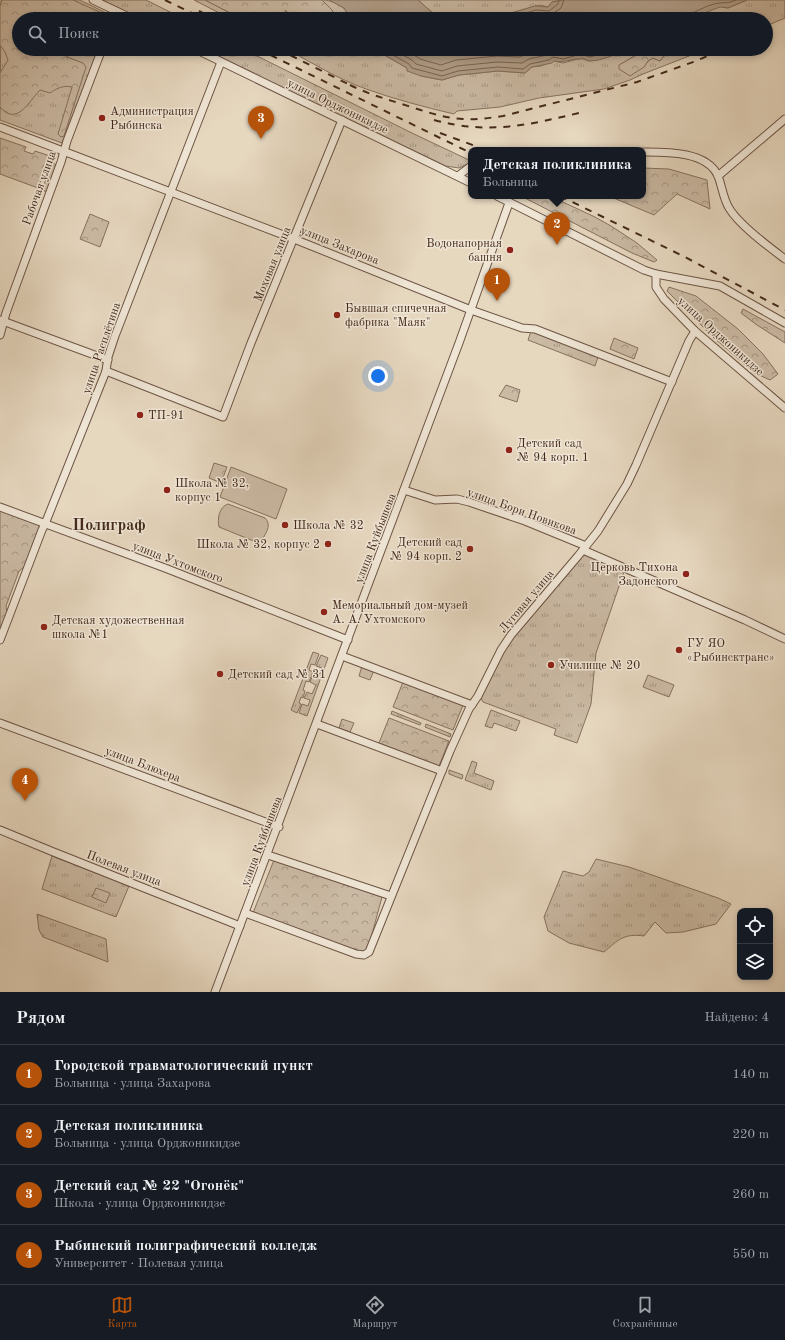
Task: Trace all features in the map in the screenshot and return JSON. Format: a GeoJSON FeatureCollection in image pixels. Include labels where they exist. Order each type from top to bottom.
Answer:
{"type":"FeatureCollection","features":[{"type":"Feature","properties":{"kind":"street"},"geometry":{"type":"LineString","coordinates":[[93,0],[116,11]]}},
{"type":"Feature","properties":{"kind":"street","name":"Рабочая улица"},"geometry":{"type":"LineString","coordinates":[[0,335],[2,321],[99,56]]}},
{"type":"Feature","properties":{"kind":"street","name":"улица Орджоникидзе"},"geometry":{"type":"LineString","coordinates":[[209,56],[468,181]]}},
{"type":"Feature","properties":{"kind":"street","name":"улица Расплётина"},"geometry":{"type":"LineString","coordinates":[[0,640],[42,530],[106,371],[115,336],[221,62]]}},
{"type":"Feature","properties":{"kind":"street"},"geometry":{"type":"LineString","coordinates":[[718,176],[785,119]]}},
{"type":"Feature","properties":{"kind":"street","name":"Моховая улица"},"geometry":{"type":"LineString","coordinates":[[106,371],[223,417],[342,120]]}},
{"type":"Feature","properties":{"kind":"street","name":"улица Захарова"},"geometry":{"type":"LineString","coordinates":[[0,127],[294,239],[471,310],[522,328],[535,329],[672,382]]}},
{"type":"Feature","properties":{"kind":"street"},"geometry":{"type":"LineString","coordinates":[[646,152],[685,154],[701,160],[713,168],[718,176],[721,190],[729,208],[741,222],[785,259]]}},
{"type":"Feature","properties":{"kind":"street"},"geometry":{"type":"LineString","coordinates":[[458,176],[468,168]]}},
{"type":"Feature","properties":{"kind":"street"},"geometry":{"type":"LineString","coordinates":[[503,199],[656,274],[720,286],[785,323]]}},
{"type":"Feature","properties":{"kind":"street","name":"улица Куйбышева"},"geometry":{"type":"LineString","coordinates":[[216,992],[471,310],[509,202]]}},
{"type":"Feature","properties":{"kind":"street","name":"улица Орджоникидзе"},"geometry":{"type":"LineString","coordinates":[[656,274],[656,287],[664,299],[695,331],[785,408]]}},
{"type":"Feature","properties":{"kind":"street"},"geometry":{"type":"LineString","coordinates":[[2,321],[108,360]]}},
{"type":"Feature","properties":{"kind":"street","name":"Луговая улица"},"geometry":{"type":"LineString","coordinates":[[245,913],[356,954],[364,955],[369,952],[453,743],[472,705],[508,639],[584,548],[605,520],[632,475],[689,341],[695,331]]}},
{"type":"Feature","properties":{"kind":"street","name":"улица Бори Новикова"},"geometry":{"type":"LineString","coordinates":[[404,490],[431,499],[457,499],[469,502],[525,521],[785,639]]}},
{"type":"Feature","properties":{"kind":"street","name":"улица Ухтомского"},"geometry":{"type":"LineString","coordinates":[[0,507],[171,570],[348,640]]}},
{"type":"Feature","properties":{"kind":"street"},"geometry":{"type":"LineString","coordinates":[[342,656],[472,705]]}},
{"type":"Feature","properties":{"kind":"street","name":"улица Блюхера"},"geometry":{"type":"LineString","coordinates":[[0,723],[278,827]]}},
{"type":"Feature","properties":{"kind":"street"},"geometry":{"type":"LineString","coordinates":[[317,724],[442,771]]}},
{"type":"Feature","properties":{"kind":"street","name":"Полевая улица"},"geometry":{"type":"LineString","coordinates":[[0,830],[240,926]]}},
{"type":"Feature","properties":{"kind":"street"},"geometry":{"type":"LineString","coordinates":[[268,855],[391,896]]}},
{"type":"Feature","properties":{"kind":"green space"},"geometry":{"type":"Polygon","coordinates":[[[1,0],[80,0],[104,12],[12,12],[12,56],[96,56],[62,143],[0,120],[1,0]]]}},
{"type":"Feature","properties":{"kind":"green space"},"geometry":{"type":"Polygon","coordinates":[[[2,0],[73,0],[100,12],[12,12],[12,56],[66,56],[83,63],[86,67],[64,136],[61,137],[58,134],[72,87],[61,87],[50,93],[40,90],[22,110],[17,113],[12,114],[6,112],[0,107],[0,73],[8,60],[0,45],[0,6],[2,0]]]}},
{"type":"Feature","properties":{"kind":"green space"},"geometry":{"type":"Polygon","coordinates":[[[101,0],[146,0],[170,12],[126,12],[101,0]]]}},
{"type":"Feature","properties":{"kind":"green space"},"geometry":{"type":"Polygon","coordinates":[[[194,0],[205,0],[228,12],[217,12],[194,0]]]}},
{"type":"Feature","properties":{"kind":"green space"},"geometry":{"type":"Polygon","coordinates":[[[205,0],[322,0],[333,12],[287,12],[285,10],[286,12],[228,12],[205,0]]]}},
{"type":"Feature","properties":{"kind":"green space"},"geometry":{"type":"Polygon","coordinates":[[[322,0],[340,5],[347,12],[333,12],[322,0]]]}},
{"type":"Feature","properties":{"kind":"green space"},"geometry":{"type":"Polygon","coordinates":[[[418,0],[564,0],[552,2],[548,7],[540,5],[515,12],[432,12],[418,0]]]}},
{"type":"Feature","properties":{"kind":"green space"},"geometry":{"type":"Polygon","coordinates":[[[747,0],[785,0],[785,18],[773,23],[773,12],[706,12],[720,6],[728,8],[747,0]]]}},
{"type":"Feature","properties":{"kind":"green space"},"geometry":{"type":"Polygon","coordinates":[[[218,56],[257,56],[468,160],[468,164],[459,168],[446,166],[218,56]]]}},
{"type":"Feature","properties":{"kind":"green space"},"geometry":{"type":"Polygon","coordinates":[[[300,56],[386,56],[421,76],[442,80],[459,75],[498,71],[525,73],[532,67],[541,66],[554,61],[563,63],[581,58],[589,61],[608,56],[635,56],[619,65],[644,67],[648,61],[653,58],[660,61],[664,56],[689,56],[604,89],[539,98],[500,107],[457,111],[454,114],[420,106],[377,93],[325,70],[300,56]]]}},
{"type":"Feature","properties":{"kind":"green space"},"geometry":{"type":"Polygon","coordinates":[[[635,56],[664,56],[660,61],[653,58],[648,61],[644,67],[630,76],[619,69],[619,65],[635,56]]]}},
{"type":"Feature","properties":{"kind":"green space"},"geometry":{"type":"Polygon","coordinates":[[[0,138],[26,147],[24,151],[33,154],[35,151],[50,156],[38,188],[0,174],[0,138]]]}},
{"type":"Feature","properties":{"kind":"green space"},"geometry":{"type":"Polygon","coordinates":[[[52,163],[57,165],[47,192],[42,190],[52,163]]]}},
{"type":"Feature","properties":{"kind":"green space"},"geometry":{"type":"Polygon","coordinates":[[[646,168],[669,169],[707,180],[710,209],[677,194],[654,215],[616,199],[646,199],[646,168]]]}},
{"type":"Feature","properties":{"kind":"green space"},"geometry":{"type":"Polygon","coordinates":[[[527,199],[556,199],[595,217],[637,243],[657,260],[654,262],[632,253],[527,199]]]}},
{"type":"Feature","properties":{"kind":"green space"},"geometry":{"type":"Polygon","coordinates":[[[90,214],[109,222],[100,247],[80,239],[90,214]]]}},
{"type":"Feature","properties":{"kind":"green space"},"geometry":{"type":"Polygon","coordinates":[[[669,287],[696,296],[738,329],[763,354],[778,374],[770,380],[755,373],[714,338],[667,291],[669,287]]]}},
{"type":"Feature","properties":{"kind":"green space"},"geometry":{"type":"Polygon","coordinates":[[[743,309],[785,332],[785,343],[741,313],[743,309]]]}},
{"type":"Feature","properties":{"kind":"green space"},"geometry":{"type":"Polygon","coordinates":[[[531,331],[598,357],[595,366],[528,340],[531,331]]]}},
{"type":"Feature","properties":{"kind":"green space"},"geometry":{"type":"Polygon","coordinates":[[[614,338],[638,348],[634,359],[610,349],[614,338]]]}},
{"type":"Feature","properties":{"kind":"green space"},"geometry":{"type":"Polygon","coordinates":[[[506,385],[520,390],[517,402],[499,396],[506,385]]]}},
{"type":"Feature","properties":{"kind":"green space"},"geometry":{"type":"Polygon","coordinates":[[[214,463],[227,467],[221,483],[209,478],[214,463]]]}},
{"type":"Feature","properties":{"kind":"green space"},"geometry":{"type":"Polygon","coordinates":[[[231,467],[287,489],[276,519],[220,497],[231,467]]]}},
{"type":"Feature","properties":{"kind":"green space"},"geometry":{"type":"Polygon","coordinates":[[[228,504],[265,518],[268,526],[267,532],[262,540],[256,542],[219,527],[219,514],[228,504]]]}},
{"type":"Feature","properties":{"kind":"green space"},"geometry":{"type":"Polygon","coordinates":[[[0,510],[40,525],[24,567],[19,571],[6,606],[7,613],[0,631],[0,510]]]}},
{"type":"Feature","properties":{"kind":"green space"},"geometry":{"type":"Polygon","coordinates":[[[585,555],[624,572],[596,653],[591,704],[577,743],[554,735],[556,729],[483,702],[481,698],[500,658],[514,637],[585,555]]]}},
{"type":"Feature","properties":{"kind":"green space"},"geometry":{"type":"Polygon","coordinates":[[[313,652],[319,654],[315,665],[311,664],[309,670],[313,672],[309,682],[306,681],[303,690],[305,691],[303,698],[301,697],[299,703],[301,704],[297,713],[291,710],[313,652]]]}},
{"type":"Feature","properties":{"kind":"green space"},"geometry":{"type":"Polygon","coordinates":[[[321,655],[328,658],[307,716],[299,713],[302,704],[308,706],[310,700],[304,698],[307,692],[312,694],[316,685],[310,682],[314,672],[320,674],[322,668],[316,666],[321,655]]]}},
{"type":"Feature","properties":{"kind":"green space"},"geometry":{"type":"Polygon","coordinates":[[[362,666],[374,670],[370,680],[359,676],[362,666]]]}},
{"type":"Feature","properties":{"kind":"green space"},"geometry":{"type":"Polygon","coordinates":[[[648,675],[674,685],[669,697],[643,687],[648,675]]]}},
{"type":"Feature","properties":{"kind":"green space"},"geometry":{"type":"Polygon","coordinates":[[[403,682],[463,705],[453,730],[393,707],[403,682]]]}},
{"type":"Feature","properties":{"kind":"green space"},"geometry":{"type":"Polygon","coordinates":[[[491,710],[520,721],[516,731],[494,723],[492,728],[485,726],[491,710]]]}},
{"type":"Feature","properties":{"kind":"green space"},"geometry":{"type":"Polygon","coordinates":[[[392,711],[421,723],[420,725],[391,714],[392,711]]]}},
{"type":"Feature","properties":{"kind":"green space"},"geometry":{"type":"Polygon","coordinates":[[[389,718],[449,741],[439,766],[379,743],[389,718]]]}},
{"type":"Feature","properties":{"kind":"green space"},"geometry":{"type":"Polygon","coordinates":[[[342,719],[354,723],[350,732],[339,728],[342,719]]]}},
{"type":"Feature","properties":{"kind":"green space"},"geometry":{"type":"Polygon","coordinates":[[[426,724],[451,734],[450,737],[425,727],[426,724]]]}},
{"type":"Feature","properties":{"kind":"green space"},"geometry":{"type":"Polygon","coordinates":[[[472,761],[477,763],[474,773],[494,781],[491,790],[465,780],[472,761]]]}},
{"type":"Feature","properties":{"kind":"green space"},"geometry":{"type":"Polygon","coordinates":[[[449,770],[463,775],[462,779],[449,774],[449,770]]]}},
{"type":"Feature","properties":{"kind":"green space"},"geometry":{"type":"Polygon","coordinates":[[[52,856],[129,886],[116,917],[42,889],[52,856]]]}},
{"type":"Feature","properties":{"kind":"green space"},"geometry":{"type":"Polygon","coordinates":[[[596,859],[629,867],[718,898],[731,904],[716,924],[683,932],[666,933],[655,922],[644,936],[637,935],[622,938],[604,952],[569,943],[548,931],[544,917],[563,871],[583,876],[589,872],[596,859]]]}},
{"type":"Feature","properties":{"kind":"green space"},"geometry":{"type":"Polygon","coordinates":[[[274,860],[382,897],[368,949],[364,952],[358,951],[253,913],[274,860]]]}},
{"type":"Feature","properties":{"kind":"green space"},"geometry":{"type":"Polygon","coordinates":[[[96,888],[110,893],[106,903],[92,897],[96,888]]]}},
{"type":"Feature","properties":{"kind":"green space"},"geometry":{"type":"Polygon","coordinates":[[[37,914],[106,939],[108,962],[43,937],[39,930],[37,914]]]}},
{"type":"Feature","properties":{"kind":"water"},"geometry":{"type":"Polygon","coordinates":[[[329,0],[418,0],[432,12],[346,12],[344,8],[329,0]]]}},
{"type":"Feature","properties":{"kind":"water"},"geometry":{"type":"Polygon","coordinates":[[[564,0],[747,0],[728,8],[720,7],[707,12],[514,12],[535,6],[548,7],[552,2],[564,0]]]}},
{"type":"Feature","properties":{"kind":"water"},"geometry":{"type":"Polygon","coordinates":[[[386,56],[610,56],[603,59],[589,61],[581,59],[562,62],[554,61],[552,63],[532,67],[525,73],[498,71],[459,75],[442,80],[421,76],[407,71],[407,68],[386,56]]]}},
{"type":"Feature","properties":{"kind":"railway"},"geometry":{"type":"LineString","coordinates":[[165,0],[190,12]]}},
{"type":"Feature","properties":{"kind":"railway"},"geometry":{"type":"LineString","coordinates":[[272,56],[468,152]]}},
{"type":"Feature","properties":{"kind":"railway"},"geometry":{"type":"LineString","coordinates":[[292,56],[354,87]]}},
{"type":"Feature","properties":{"kind":"railway"},"geometry":{"type":"LineString","coordinates":[[350,85],[377,96],[441,116],[463,119],[483,119],[503,116],[637,82],[707,56]]}},
{"type":"Feature","properties":{"kind":"railway"},"geometry":{"type":"LineString","coordinates":[[434,120],[473,127],[491,127],[526,124],[583,112]]}},
{"type":"Feature","properties":{"kind":"railway"},"geometry":{"type":"LineString","coordinates":[[440,133],[478,147]]}},
{"type":"Feature","properties":{"kind":"railway"},"geometry":{"type":"LineString","coordinates":[[566,199],[683,256],[785,310]]}},
{"type":"Feature","properties":{"kind":"place","name":"Администрация Рыбинска"},"geometry":{"type":"Point","coordinates":[102,118]}},
{"type":"Feature","properties":{"kind":"place","name":"Детский сад № 22 \"Огонёк\""},"geometry":{"type":"Point","coordinates":[261,139]}},
{"type":"Feature","properties":{"kind":"place","name":"Детская поликлиника"},"geometry":{"type":"Point","coordinates":[557,245]}},
{"type":"Feature","properties":{"kind":"place","name":"Водонапорная башня"},"geometry":{"type":"Point","coordinates":[510,250]}},
{"type":"Feature","properties":{"kind":"place","name":"Городской травматологический пункт"},"geometry":{"type":"Point","coordinates":[497,301]}},
{"type":"Feature","properties":{"kind":"place","name":"Бывшая спичечная фабрика \"Маяк\""},"geometry":{"type":"Point","coordinates":[337,315]}},
{"type":"Feature","properties":{"kind":"place","name":"ТП-91"},"geometry":{"type":"Point","coordinates":[140,415]}},
{"type":"Feature","properties":{"kind":"place","name":"Детский сад № 94 корп. 1"},"geometry":{"type":"Point","coordinates":[509,450]}},
{"type":"Feature","properties":{"kind":"place","name":"Школа № 32, корпус 1"},"geometry":{"type":"Point","coordinates":[167,490]}},
{"type":"Feature","properties":{"kind":"place","name":"Школа № 32"},"geometry":{"type":"Point","coordinates":[285,525]}},
{"type":"Feature","properties":{"kind":"place","name":"Школа № 32, корпус 2"},"geometry":{"type":"Point","coordinates":[328,544]}},
{"type":"Feature","properties":{"kind":"place","name":"Детский сад № 94 корп. 2"},"geometry":{"type":"Point","coordinates":[470,549]}},
{"type":"Feature","properties":{"kind":"place","name":"Церковь Тихона Задонского"},"geometry":{"type":"Point","coordinates":[686,574]}},
{"type":"Feature","properties":{"kind":"place","name":"Мемориальный дом-музей А. А. Ухтомского"},"geometry":{"type":"Point","coordinates":[324,612]}},
{"type":"Feature","properties":{"kind":"place","name":"Детская художественная школа №1"},"geometry":{"type":"Point","coordinates":[44,627]}},
{"type":"Feature","properties":{"kind":"place","name":"ГУ ЯО «Рыбинсктранс»"},"geometry":{"type":"Point","coordinates":[679,650]}},
{"type":"Feature","properties":{"kind":"place","name":"Училище № 20"},"geometry":{"type":"Point","coordinates":[551,665]}},
{"type":"Feature","properties":{"kind":"place","name":"Детский сад № 31"},"geometry":{"type":"Point","coordinates":[220,674]}},
{"type":"Feature","properties":{"kind":"place","name":"Рыбинский полиграфический колледж"},"geometry":{"type":"Point","coordinates":[25,801]}},
{"type":"Feature","properties":{"kind":"district","name":"Полиграф"},"geometry":{"type":"Point","coordinates":[109,524]}}]}
